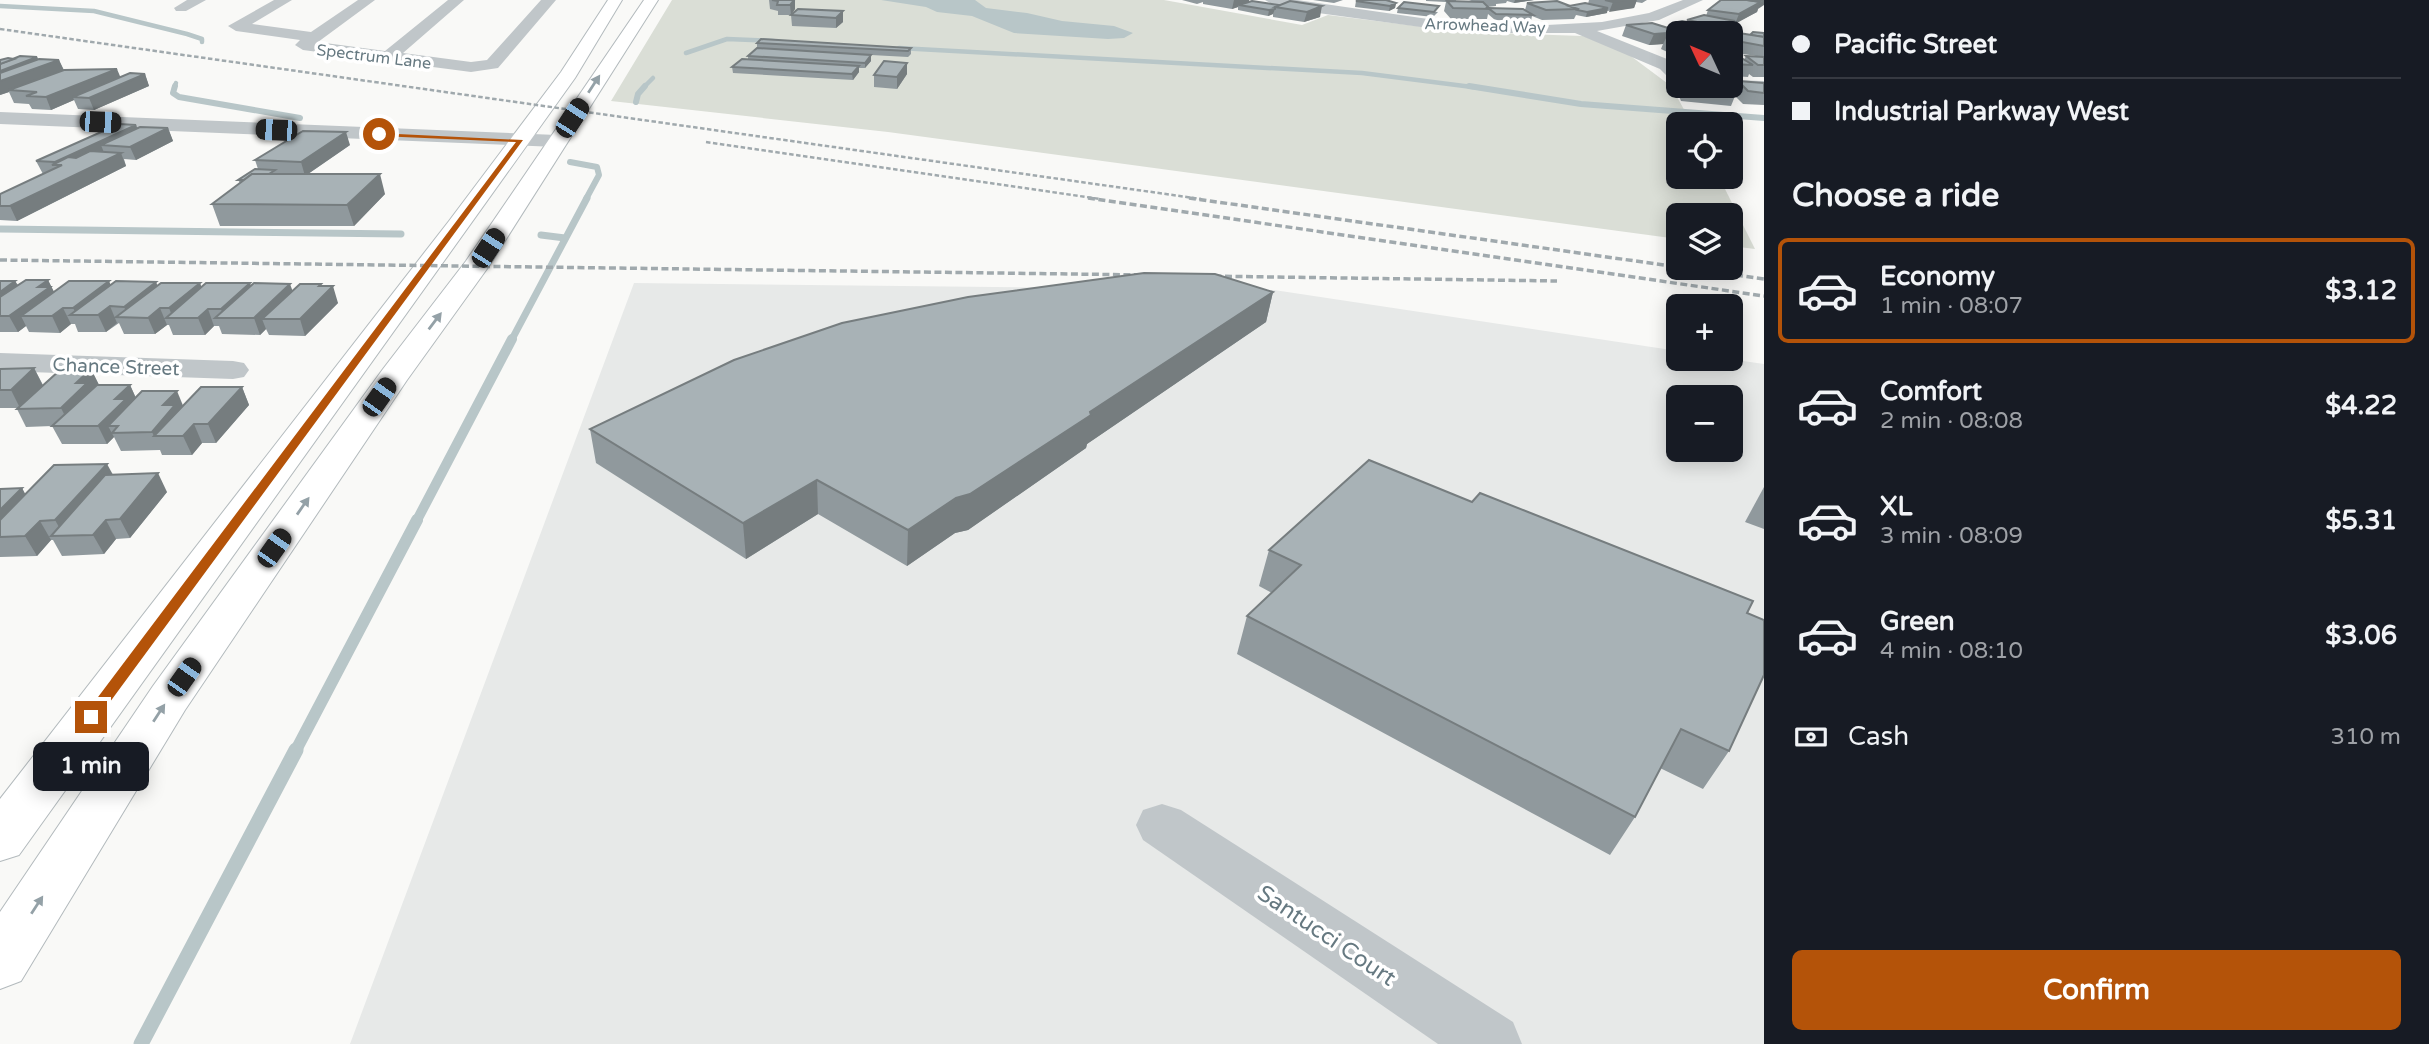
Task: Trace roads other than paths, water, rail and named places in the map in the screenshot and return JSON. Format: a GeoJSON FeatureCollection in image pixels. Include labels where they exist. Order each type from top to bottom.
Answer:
{"type":"FeatureCollection","features":[{"type":"Feature","properties":{"kind":"main road"},"geometry":{"type":"LineString","coordinates":[[0,962],[169,698],[386,387],[520,140],[569,74],[615,0]]}},
{"type":"Feature","properties":{"kind":"main road"},"geometry":{"type":"LineString","coordinates":[[0,839],[451,266],[557,141],[651,0]]}},
{"type":"Feature","properties":{"kind":"street"},"geometry":{"type":"LineString","coordinates":[[181,8],[199,0]]}},
{"type":"Feature","properties":{"kind":"street"},"geometry":{"type":"LineString","coordinates":[[285,0],[236,26],[314,37]]}},
{"type":"Feature","properties":{"kind":"street","name":"Spectrum Lane"},"geometry":{"type":"LineString","coordinates":[[368,0],[303,45],[484,67],[492,64],[549,0]]}},
{"type":"Feature","properties":{"kind":"street"},"geometry":{"type":"LineString","coordinates":[[388,57],[457,0]]}},
{"type":"Feature","properties":{"kind":"street","name":"Arrowhead Way"},"geometry":{"type":"LineString","coordinates":[[1272,0],[1407,21],[1488,27],[1573,27],[1637,22],[1662,16],[1696,0]]}},
{"type":"Feature","properties":{"kind":"street"},"geometry":{"type":"LineString","coordinates":[[1573,27],[1666,66]]}},
{"type":"Feature","properties":{"kind":"street"},"geometry":{"type":"LineString","coordinates":[[1743,86],[1764,87]]}},
{"type":"Feature","properties":{"kind":"street"},"geometry":{"type":"LineString","coordinates":[[0,118],[557,141]]}},
{"type":"Feature","properties":{"kind":"street","name":"Chance Street"},"geometry":{"type":"LineString","coordinates":[[0,362],[233,370]]}},
{"type":"Feature","properties":{"kind":"street","name":"Santucci Court"},"geometry":{"type":"LineString","coordinates":[[1162,825],[1491,1044]]}},
{"type":"Feature","properties":{"kind":"waterway"},"geometry":{"type":"LineString","coordinates":[[0,6],[94,11],[187,34],[202,39],[202,42]]}},
{"type":"Feature","properties":{"kind":"waterway"},"geometry":{"type":"LineString","coordinates":[[686,53],[727,39],[774,41]]}},
{"type":"Feature","properties":{"kind":"waterway"},"geometry":{"type":"LineString","coordinates":[[899,48],[1362,73],[1480,88]]}},
{"type":"Feature","properties":{"kind":"waterway"},"geometry":{"type":"LineString","coordinates":[[645,86],[653,78]]}},
{"type":"Feature","properties":{"kind":"waterway"},"geometry":{"type":"LineString","coordinates":[[174,88],[176,83]]}},
{"type":"Feature","properties":{"kind":"waterway"},"geometry":{"type":"LineString","coordinates":[[175,86],[173,93],[179,97],[300,118]]}},
{"type":"Feature","properties":{"kind":"waterway"},"geometry":{"type":"LineString","coordinates":[[636,102],[638,94],[645,86]]}},
{"type":"Feature","properties":{"kind":"waterway"},"geometry":{"type":"LineString","coordinates":[[1469,86],[1581,104],[1764,118]]}},
{"type":"Feature","properties":{"kind":"waterway"},"geometry":{"type":"LineString","coordinates":[[570,162],[597,167],[599,175],[586,199]]}},
{"type":"Feature","properties":{"kind":"waterway"},"geometry":{"type":"LineString","coordinates":[[511,341],[587,198]]}},
{"type":"Feature","properties":{"kind":"waterway"},"geometry":{"type":"LineString","coordinates":[[0,229],[401,234]]}},
{"type":"Feature","properties":{"kind":"waterway"},"geometry":{"type":"LineString","coordinates":[[541,235],[565,238]]}},
{"type":"Feature","properties":{"kind":"waterway"},"geometry":{"type":"LineString","coordinates":[[416,522],[512,339]]}},
{"type":"Feature","properties":{"kind":"waterway"},"geometry":{"type":"LineString","coordinates":[[295,752],[417,520]]}},
{"type":"Feature","properties":{"kind":"waterway"},"geometry":{"type":"LineString","coordinates":[[141,1044],[296,750]]}},
{"type":"Feature","properties":{"kind":"railway"},"geometry":{"type":"LineString","coordinates":[[0,29],[1201,199]]}},
{"type":"Feature","properties":{"kind":"railway"},"geometry":{"type":"LineString","coordinates":[[706,142],[1100,199]]}},
{"type":"Feature","properties":{"kind":"railway"},"geometry":{"type":"LineString","coordinates":[[1088,198],[1764,296]]}},
{"type":"Feature","properties":{"kind":"railway"},"geometry":{"type":"LineString","coordinates":[[1189,198],[1666,265]]}},
{"type":"Feature","properties":{"kind":"railway"},"geometry":{"type":"LineString","coordinates":[[0,260],[1148,275]]}},
{"type":"Feature","properties":{"kind":"railway"},"geometry":{"type":"LineString","coordinates":[[1204,276],[1557,281]]}},
{"type":"Feature","properties":{"kind":"railway"},"geometry":{"type":"LineString","coordinates":[[1743,276],[1764,279]]}}]}
